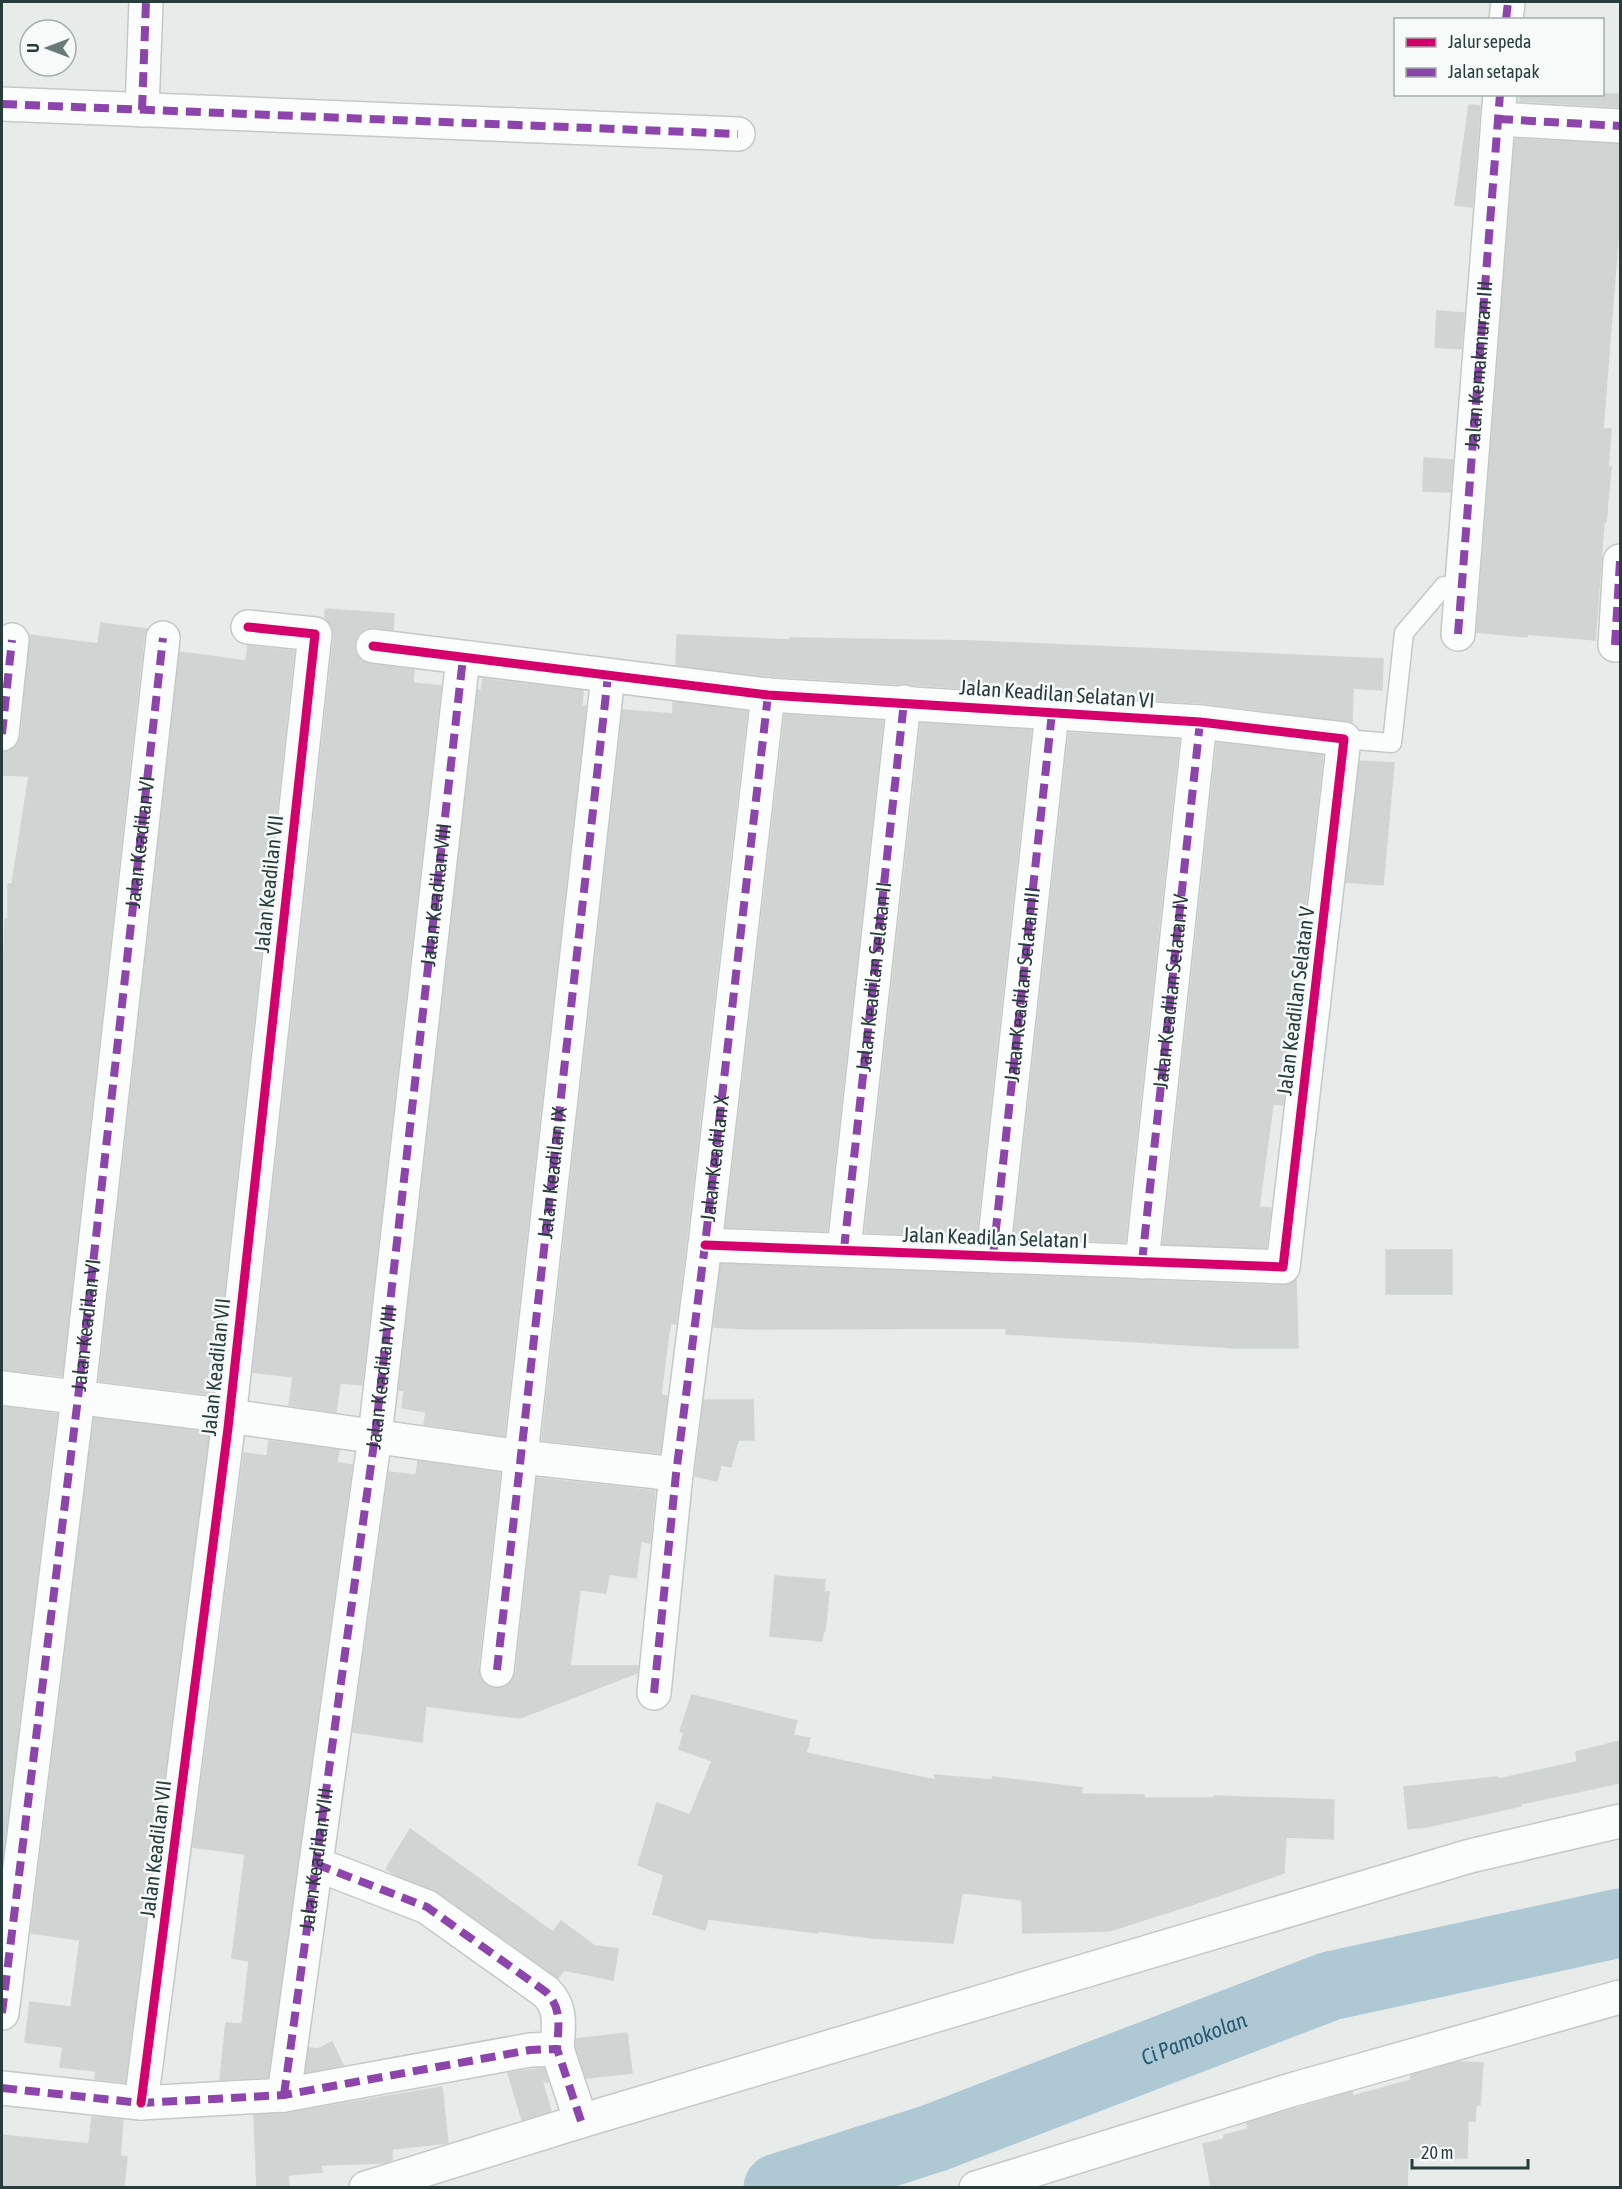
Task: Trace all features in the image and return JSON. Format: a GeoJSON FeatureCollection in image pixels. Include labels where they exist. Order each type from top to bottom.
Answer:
{"type":"FeatureCollection","features":[{"type":"Feature","properties":{"kind":"street"},"geometry":{"type":"LineString","coordinates":[[142,110],[146,2]]}},
{"type":"Feature","properties":{"kind":"street"},"geometry":{"type":"LineString","coordinates":[[1506,18],[1508,2]]}},
{"type":"Feature","properties":{"kind":"street"},"geometry":{"type":"LineString","coordinates":[[2,104],[738,134]]}},
{"type":"Feature","properties":{"kind":"street"},"geometry":{"type":"LineString","coordinates":[[1499,107],[1620,126]]}},
{"type":"Feature","properties":{"kind":"street","name":"Jalan Kemakmuran III"},"geometry":{"type":"LineString","coordinates":[[1458,634],[1499,107]]}},
{"type":"Feature","properties":{"kind":"street"},"geometry":{"type":"LineString","coordinates":[[1615,645],[1620,561]]}},
{"type":"Feature","properties":{"kind":"street","name":"Jalan Keadilan VII"},"geometry":{"type":"LineString","coordinates":[[141,2103],[229,1416],[315,634],[248,627]]}},
{"type":"Feature","properties":{"kind":"street","name":"Jalan Keadilan VI"},"geometry":{"type":"LineString","coordinates":[[2,2013],[78,1398],[163,638]]}},
{"type":"Feature","properties":{"kind":"street"},"geometry":{"type":"LineString","coordinates":[[2,734],[12,640]]}},
{"type":"Feature","properties":{"kind":"street","name":"Jalan Keadilan Selatan VI"},"geometry":{"type":"LineString","coordinates":[[373,646],[768,696],[904,702],[1200,722],[1344,739]]}},
{"type":"Feature","properties":{"kind":"street","name":"Jalan Keadilan VIII"},"geometry":{"type":"LineString","coordinates":[[284,2095],[375,1436],[463,658]]}},
{"type":"Feature","properties":{"kind":"street","name":"Jalan Keadilan IX"},"geometry":{"type":"LineString","coordinates":[[497,1670],[608,676]]}},
{"type":"Feature","properties":{"kind":"street","name":"Jalan Keadilan X"},"geometry":{"type":"LineString","coordinates":[[654,1693],[676,1474],[705,1245],[768,696]]}},
{"type":"Feature","properties":{"kind":"street","name":"Jalan Keadilan Selatan II"},"geometry":{"type":"LineString","coordinates":[[844,1249],[904,702]]}},
{"type":"Feature","properties":{"kind":"street","name":"Jalan Keadilan Selatan III"},"geometry":{"type":"LineString","coordinates":[[993,1256],[1052,713]]}},
{"type":"Feature","properties":{"kind":"street","name":"Jalan Keadilan Selatan IV"},"geometry":{"type":"LineString","coordinates":[[1142,1262],[1200,722]]}},
{"type":"Feature","properties":{"kind":"street","name":"Jalan Keadilan Selatan V"},"geometry":{"type":"LineString","coordinates":[[1283,1268],[1344,739]]}},
{"type":"Feature","properties":{"kind":"street","name":"Jalan Keadilan Selatan I"},"geometry":{"type":"LineString","coordinates":[[705,1245],[1283,1268]]}},
{"type":"Feature","properties":{"kind":"street"},"geometry":{"type":"LineString","coordinates":[[2,1388],[229,1416],[522,1458],[676,1474]]}},
{"type":"Feature","properties":{"kind":"street"},"geometry":{"type":"LineString","coordinates":[[366,2187],[1470,1856],[1620,1821]]}},
{"type":"Feature","properties":{"kind":"street"},"geometry":{"type":"LineString","coordinates":[[316,1864],[427,1907],[546,1992],[555,2001],[558,2016],[557,2049],[581,2121]]}},
{"type":"Feature","properties":{"kind":"street"},"geometry":{"type":"LineString","coordinates":[[976,2187],[1291,2090],[1620,1997]]}},
{"type":"Feature","properties":{"kind":"street"},"geometry":{"type":"LineString","coordinates":[[2,2088],[141,2103],[284,2095],[530,2050],[557,2049]]}},
{"type":"Feature","properties":{"kind":"lane"},"geometry":{"type":"LineString","coordinates":[[1344,739],[1392,743],[1404,633],[1444,586],[1461,586]]}},
{"type":"Feature","properties":{"kind":"building"},"geometry":{"type":"Polygon","coordinates":[[[1620,94],[1620,107],[1520,101],[1520,96],[1620,94]]]}},
{"type":"Feature","properties":{"kind":"building"},"geometry":{"type":"Polygon","coordinates":[[[1469,105],[1480,106],[1472,207],[1455,205],[1469,105]]]}},
{"type":"Feature","properties":{"kind":"building"},"geometry":{"type":"Polygon","coordinates":[[[1515,139],[1620,144],[1620,239],[1618,239],[1603,429],[1611,429],[1608,467],[1611,467],[1606,522],[1604,522],[1595,640],[1477,632],[1515,139]]]}},
{"type":"Feature","properties":{"kind":"building"},"geometry":{"type":"Polygon","coordinates":[[[1437,311],[1464,313],[1461,349],[1435,347],[1437,311]]]}},
{"type":"Feature","properties":{"kind":"building"},"geometry":{"type":"Polygon","coordinates":[[[1424,458],[1453,460],[1450,492],[1423,491],[1424,458]]]}},
{"type":"Feature","properties":{"kind":"building"},"geometry":{"type":"Polygon","coordinates":[[[325,609],[394,614],[393,630],[375,627],[365,629],[358,634],[354,644],[356,654],[361,661],[370,664],[414,670],[413,683],[441,686],[362,1385],[340,1383],[336,1412],[289,1405],[293,1377],[253,1372],[334,636],[332,626],[325,618],[325,609]]]}},
{"type":"Feature","properties":{"kind":"building"},"geometry":{"type":"Polygon","coordinates":[[[101,623],[147,629],[144,636],[62,1376],[2,1370],[2,1026],[5,919],[8,919],[8,884],[12,884],[29,776],[2,775],[2,752],[10,751],[21,737],[30,635],[98,644],[101,623]]]}},
{"type":"Feature","properties":{"kind":"building"},"geometry":{"type":"Polygon","coordinates":[[[677,635],[790,640],[790,638],[975,641],[1383,659],[1382,690],[1353,688],[1352,722],[1202,703],[770,676],[676,665],[677,635]]]}},
{"type":"Feature","properties":{"kind":"building"},"geometry":{"type":"Polygon","coordinates":[[[248,646],[294,651],[213,1395],[99,1381],[180,652],[246,661],[248,646]]]}},
{"type":"Feature","properties":{"kind":"building"},"geometry":{"type":"Polygon","coordinates":[[[483,679],[583,691],[582,706],[586,706],[504,1436],[424,1424],[426,1412],[402,1408],[404,1391],[399,1390],[478,690],[481,691],[483,679]]]}},
{"type":"Feature","properties":{"kind":"building"},"geometry":{"type":"Polygon","coordinates":[[[673,702],[747,711],[676,1324],[671,1323],[669,1331],[661,1395],[667,1396],[660,1453],[542,1440],[623,710],[673,714],[673,702]]]}},
{"type":"Feature","properties":{"kind":"building"},"geometry":{"type":"Polygon","coordinates":[[[785,715],[883,721],[827,1231],[726,1227],[785,715]]]}},
{"type":"Feature","properties":{"kind":"building"},"geometry":{"type":"Polygon","coordinates":[[[921,723],[1031,730],[976,1237],[865,1232],[921,723]]]}},
{"type":"Feature","properties":{"kind":"building"},"geometry":{"type":"Polygon","coordinates":[[[1069,733],[1179,739],[1125,1242],[1014,1238],[1069,733]]]}},
{"type":"Feature","properties":{"kind":"building"},"geometry":{"type":"Polygon","coordinates":[[[1217,743],[1323,755],[1283,1105],[1273,1104],[1259,1207],[1271,1208],[1266,1248],[1163,1244],[1217,743]]]}},
{"type":"Feature","properties":{"kind":"building"},"geometry":{"type":"Polygon","coordinates":[[[1360,761],[1394,763],[1383,885],[1346,882],[1360,761]]]}},
{"type":"Feature","properties":{"kind":"building"},"geometry":{"type":"Polygon","coordinates":[[[1386,1250],[1452,1250],[1452,1294],[1386,1294],[1386,1250]]]}},
{"type":"Feature","properties":{"kind":"building"},"geometry":{"type":"Polygon","coordinates":[[[721,1264],[1282,1286],[1291,1284],[1296,1279],[1298,1348],[1238,1348],[1006,1334],[1006,1328],[749,1329],[714,1327],[721,1264]]]}},
{"type":"Feature","properties":{"kind":"building"},"geometry":{"type":"Polygon","coordinates":[[[704,1400],[753,1400],[754,1440],[738,1440],[731,1467],[721,1465],[717,1481],[695,1476],[704,1400]]]}},
{"type":"Feature","properties":{"kind":"building"},"geometry":{"type":"Polygon","coordinates":[[[2,1407],[57,1414],[2,1864],[2,1407]]]}},
{"type":"Feature","properties":{"kind":"building"},"geometry":{"type":"Polygon","coordinates":[[[94,1418],[209,1432],[125,2082],[95,2079],[96,2071],[60,2067],[63,2047],[25,2042],[30,2002],[71,2007],[80,1940],[31,1933],[94,1418]]]}},
{"type":"Feature","properties":{"kind":"building"},"geometry":{"type":"Polygon","coordinates":[[[269,1441],[339,1450],[337,1463],[352,1465],[268,2077],[220,2080],[226,2023],[242,2024],[249,1961],[232,1958],[245,1854],[193,1847],[244,1453],[267,1456],[269,1441]]]}},
{"type":"Feature","properties":{"kind":"building"},"geometry":{"type":"Polygon","coordinates":[[[418,1461],[500,1473],[478,1668],[480,1678],[486,1685],[494,1688],[505,1687],[512,1681],[516,1672],[537,1478],[655,1491],[650,1543],[641,1541],[636,1578],[609,1574],[606,1593],[580,1590],[570,1666],[638,1666],[637,1673],[520,1718],[426,1706],[422,1742],[353,1732],[389,1472],[416,1475],[418,1461]]]}},
{"type":"Feature","properties":{"kind":"building"},"geometry":{"type":"Polygon","coordinates":[[[775,1576],[825,1580],[824,1592],[829,1592],[822,1641],[770,1636],[775,1576]]]}},
{"type":"Feature","properties":{"kind":"building"},"geometry":{"type":"Polygon","coordinates":[[[692,1695],[797,1721],[793,1735],[810,1738],[806,1753],[935,1780],[935,1775],[992,1780],[993,1777],[1082,1788],[1081,1794],[1144,1795],[1144,1798],[1213,1798],[1214,1796],[1334,1800],[1333,1839],[1286,1837],[1284,1873],[1109,1931],[1023,1933],[1022,1900],[966,1893],[962,1894],[953,1943],[873,1938],[817,1931],[817,1933],[708,1919],[705,1930],[653,1914],[664,1875],[638,1865],[657,1803],[690,1815],[712,1761],[679,1749],[684,1733],[680,1731],[692,1695]]]}},
{"type":"Feature","properties":{"kind":"building"},"geometry":{"type":"Polygon","coordinates":[[[1620,1741],[1620,1783],[1431,1826],[1408,1829],[1404,1787],[1497,1777],[1498,1779],[1577,1762],[1576,1752],[1620,1741]]]}},
{"type":"Feature","properties":{"kind":"building"},"geometry":{"type":"Polygon","coordinates":[[[410,1829],[553,1932],[561,1921],[595,1946],[618,1949],[613,1980],[564,1970],[558,1978],[438,1892],[386,1869],[410,1829]]]}},
{"type":"Feature","properties":{"kind":"building"},"geometry":{"type":"Polygon","coordinates":[[[627,2033],[632,2073],[586,2078],[576,2047],[576,2039],[627,2033]]]}},
{"type":"Feature","properties":{"kind":"building"},"geometry":{"type":"Polygon","coordinates":[[[332,2042],[343,2065],[306,2072],[309,2048],[318,2049],[332,2042]]]}},
{"type":"Feature","properties":{"kind":"building"},"geometry":{"type":"Polygon","coordinates":[[[1458,2062],[1483,2063],[1480,2105],[1476,2105],[1475,2121],[1468,2121],[1467,2158],[1408,2157],[1407,2187],[1211,2187],[1203,2144],[1224,2139],[1224,2135],[1248,2129],[1247,2123],[1352,2092],[1353,2096],[1411,2080],[1411,2075],[1458,2062]]]}},
{"type":"Feature","properties":{"kind":"building"},"geometry":{"type":"Polygon","coordinates":[[[544,2068],[548,2082],[541,2077],[551,2111],[522,2120],[508,2073],[544,2068]]]}},
{"type":"Feature","properties":{"kind":"building"},"geometry":{"type":"Polygon","coordinates":[[[442,2087],[448,2143],[392,2149],[392,2160],[384,2163],[321,2165],[322,2172],[288,2175],[289,2187],[257,2187],[254,2115],[287,2113],[442,2087]]]}},
{"type":"Feature","properties":{"kind":"building"},"geometry":{"type":"Polygon","coordinates":[[[92,2117],[123,2120],[120,2156],[127,2157],[124,2187],[2,2187],[2,2135],[89,2144],[92,2117]]]}},
{"type":"Feature","properties":{"kind":"waterway","name":"Ci Pamokolan"},"geometry":{"type":"LineString","coordinates":[[778,2188],[934,2138],[1330,1986],[1620,1923]]}},
{"type":"Feature","properties":{"kind":"marked path"},"geometry":{"type":"LineString","coordinates":[[142,110],[146,2]]}},
{"type":"Feature","properties":{"kind":"marked path"},"geometry":{"type":"LineString","coordinates":[[1506,18],[1508,2]]}},
{"type":"Feature","properties":{"kind":"marked path"},"geometry":{"type":"LineString","coordinates":[[1458,634],[1500,96]]}},
{"type":"Feature","properties":{"kind":"marked path"},"geometry":{"type":"LineString","coordinates":[[2,104],[738,134]]}},
{"type":"Feature","properties":{"kind":"marked path"},"geometry":{"type":"LineString","coordinates":[[1498,119],[1620,126]]}},
{"type":"Feature","properties":{"kind":"marked path"},"geometry":{"type":"LineString","coordinates":[[1615,645],[1620,561]]}},
{"type":"Feature","properties":{"kind":"marked path"},"geometry":{"type":"LineString","coordinates":[[2,2013],[78,1398],[163,638]]}},
{"type":"Feature","properties":{"kind":"marked path"},"geometry":{"type":"LineString","coordinates":[[2,734],[12,640]]}},
{"type":"Feature","properties":{"kind":"marked path"},"geometry":{"type":"LineString","coordinates":[[284,2095],[375,1436],[463,658]]}},
{"type":"Feature","properties":{"kind":"marked path"},"geometry":{"type":"LineString","coordinates":[[497,1670],[608,676]]}},
{"type":"Feature","properties":{"kind":"marked path"},"geometry":{"type":"LineString","coordinates":[[654,1693],[676,1474],[705,1245],[768,695]]}},
{"type":"Feature","properties":{"kind":"marked path"},"geometry":{"type":"LineString","coordinates":[[844,1249],[904,702]]}},
{"type":"Feature","properties":{"kind":"marked path"},"geometry":{"type":"LineString","coordinates":[[993,1256],[1052,713]]}},
{"type":"Feature","properties":{"kind":"marked path"},"geometry":{"type":"LineString","coordinates":[[1142,1262],[1200,722]]}},
{"type":"Feature","properties":{"kind":"marked path"},"geometry":{"type":"LineString","coordinates":[[316,1864],[427,1907],[546,1992],[557,2012],[557,2049]]}},
{"type":"Feature","properties":{"kind":"marked path"},"geometry":{"type":"LineString","coordinates":[[2,2088],[141,2103],[284,2095],[530,2050],[557,2049],[581,2121]]}},
{"type":"Feature","properties":{"kind":"cycle path"},"geometry":{"type":"LineString","coordinates":[[141,2103],[228,1428],[315,634],[248,627]]}},
{"type":"Feature","properties":{"kind":"cycle path"},"geometry":{"type":"LineString","coordinates":[[373,646],[768,695],[1200,722],[1344,739],[1283,1267],[705,1245]]}}]}
